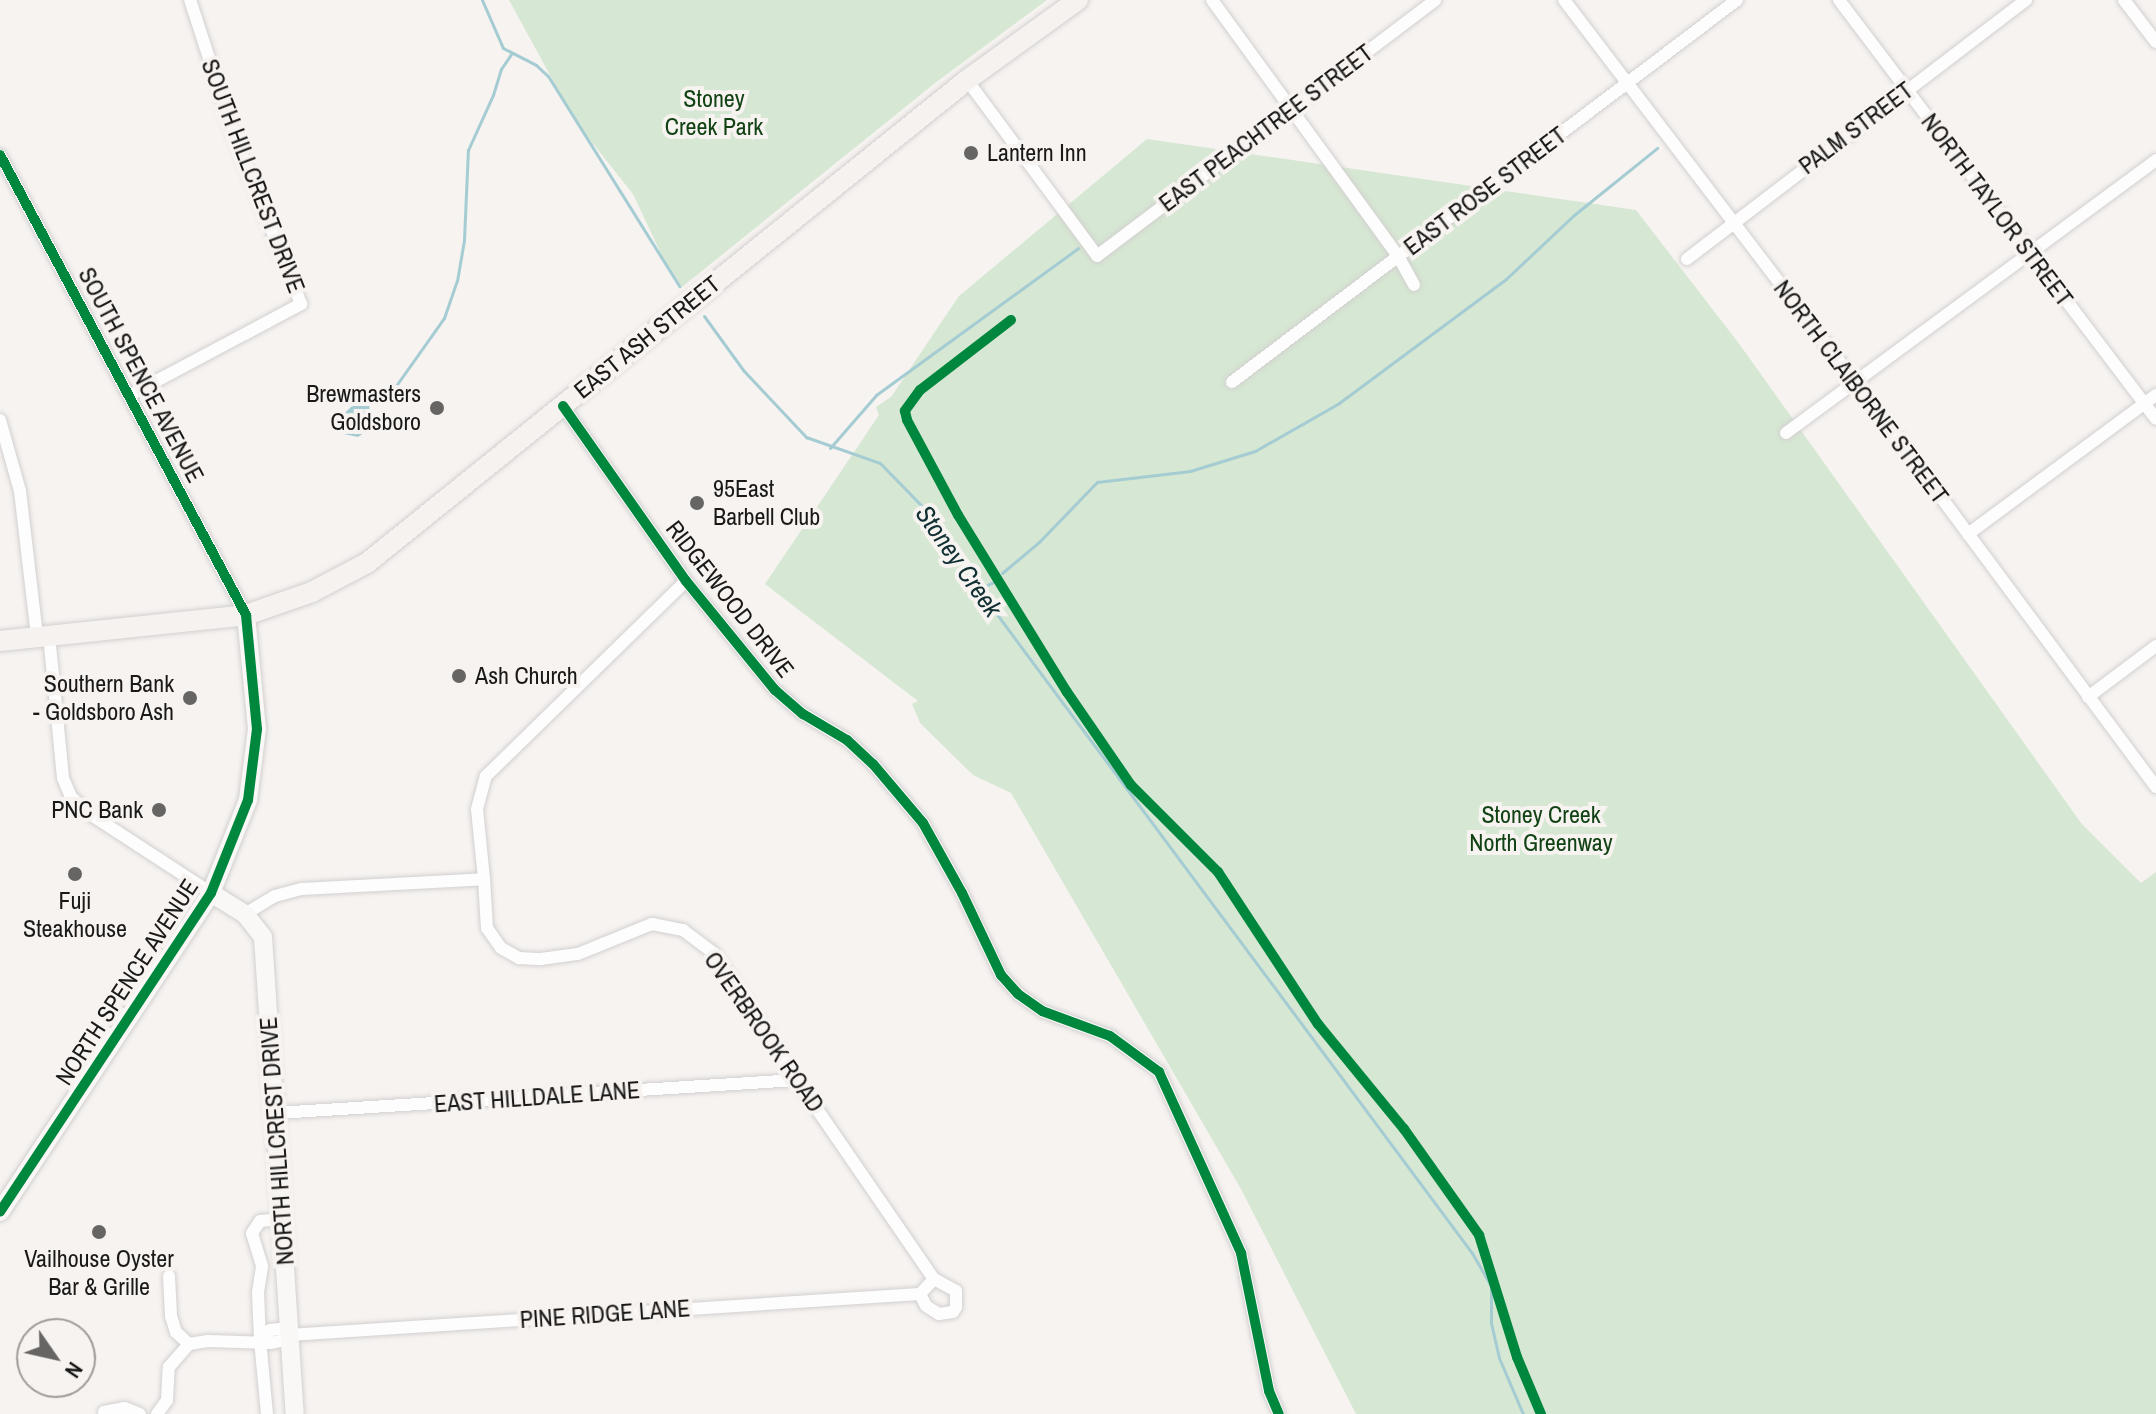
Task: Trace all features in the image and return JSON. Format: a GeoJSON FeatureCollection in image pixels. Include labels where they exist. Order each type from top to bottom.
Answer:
{"type":"FeatureCollection","features":[{"type":"Feature","properties":{"kind":"main road","name":"EAST ASH STREET"},"geometry":{"type":"LineString","coordinates":[[0,641],[246,615],[312,592],[367,563],[967,80],[1078,0]]}},
{"type":"Feature","properties":{"kind":"street","name":"SOUTH HILLCREST DRIVE"},"geometry":{"type":"LineString","coordinates":[[130,395],[301,304],[233,132],[190,0]]}},
{"type":"Feature","properties":{"kind":"street"},"geometry":{"type":"LineString","coordinates":[[1212,0],[1294,109],[1398,256],[1414,285]]}},
{"type":"Feature","properties":{"kind":"street","name":"EAST PEACHTREE STREET"},"geometry":{"type":"LineString","coordinates":[[967,80],[1097,256],[1435,0]]}},
{"type":"Feature","properties":{"kind":"street","name":"NORTH CLAIBORNE STREET"},"geometry":{"type":"LineString","coordinates":[[1564,0],[1857,384],[2156,787]]}},
{"type":"Feature","properties":{"kind":"street","name":"EAST ROSE STREET"},"geometry":{"type":"LineString","coordinates":[[1232,382],[1737,0]]}},
{"type":"Feature","properties":{"kind":"street","name":"NORTH TAYLOR STREET"},"geometry":{"type":"LineString","coordinates":[[1839,0],[2156,419]]}},
{"type":"Feature","properties":{"kind":"street","name":"PALM STREET"},"geometry":{"type":"LineString","coordinates":[[1687,259],[2026,0]]}},
{"type":"Feature","properties":{"kind":"street"},"geometry":{"type":"LineString","coordinates":[[2124,0],[2156,42]]}},
{"type":"Feature","properties":{"kind":"street","name":"SOUTH SPENCE AVENUE"},"geometry":{"type":"LineString","coordinates":[[0,155],[246,615]]}},
{"type":"Feature","properties":{"kind":"street"},"geometry":{"type":"LineString","coordinates":[[1786,433],[1857,384],[2156,160]]}},
{"type":"Feature","properties":{"kind":"street"},"geometry":{"type":"LineString","coordinates":[[1968,534],[2156,395]]}},
{"type":"Feature","properties":{"kind":"street","name":"RIDGEWOOD DRIVE"},"geometry":{"type":"LineString","coordinates":[[563,406],[686,581],[775,690],[803,714],[856,748],[923,823],[962,893],[1001,975],[1018,994],[1042,1011],[1110,1036],[1159,1072],[1241,1253],[1269,1391],[1279,1414]]}},
{"type":"Feature","properties":{"kind":"street"},"geometry":{"type":"LineString","coordinates":[[0,420],[20,491],[63,778],[71,797],[93,816],[211,893]]}},
{"type":"Feature","properties":{"kind":"street","name":"OVERBROOK ROAD"},"geometry":{"type":"LineString","coordinates":[[686,581],[486,776],[477,809],[487,928],[501,948],[519,958],[541,959],[578,954],[652,924],[683,930],[714,953],[934,1279],[956,1291],[953,1312],[939,1314],[926,1306],[920,1294]]}},
{"type":"Feature","properties":{"kind":"street","name":"NORTH SPENCE AVENUE"},"geometry":{"type":"LineString","coordinates":[[0,1212],[211,893],[248,800],[252,772],[257,729],[246,615]]}},
{"type":"Feature","properties":{"kind":"street"},"geometry":{"type":"LineString","coordinates":[[2088,697],[2156,646]]}},
{"type":"Feature","properties":{"kind":"street"},"geometry":{"type":"LineString","coordinates":[[245,914],[275,896],[302,889],[484,879]]}},
{"type":"Feature","properties":{"kind":"street","name":"NORTH HILLCREST DRIVE"},"geometry":{"type":"LineString","coordinates":[[211,893],[245,914],[263,937],[295,1414]]}},
{"type":"Feature","properties":{"kind":"street","name":"EAST HILLDALE LANE"},"geometry":{"type":"LineString","coordinates":[[277,1113],[797,1080]]}},
{"type":"Feature","properties":{"kind":"street"},"geometry":{"type":"LineString","coordinates":[[267,1414],[258,1292],[262,1266],[252,1233],[260,1221],[283,1219]]}},
{"type":"Feature","properties":{"kind":"street"},"geometry":{"type":"LineString","coordinates":[[157,1414],[167,1400],[169,1367],[189,1344],[176,1332],[171,1316],[169,1276]]}},
{"type":"Feature","properties":{"kind":"street"},"geometry":{"type":"LineString","coordinates":[[920,1294],[934,1279]]}},
{"type":"Feature","properties":{"kind":"street","name":"PINE RIDGE LANE"},"geometry":{"type":"LineString","coordinates":[[189,1344],[260,1340],[270,1330],[289,1334],[920,1294]]}},
{"type":"Feature","properties":{"kind":"street"},"geometry":{"type":"LineString","coordinates":[[104,1412],[125,1408],[140,1414]]}},
{"type":"Feature","properties":{"kind":"green space","name":"Stoney Creek Park"},"geometry":{"type":"Polygon","coordinates":[[[509,0],[1047,0],[939,80],[682,287],[663,258],[633,194],[575,121],[509,0]]]}},
{"type":"Feature","properties":{"kind":"green space","name":"Stoney Creek North Greenway"},"geometry":{"type":"Polygon","coordinates":[[[1147,139],[1636,210],[1740,345],[2081,823],[2141,883],[2156,872],[2156,1414],[1356,1414],[1241,1189],[1011,793],[973,775],[920,723],[912,704],[918,701],[765,584],[879,415],[876,407],[891,397],[959,296],[1147,139]]]}},
{"type":"Feature","properties":{"kind":"water"},"geometry":{"type":"Polygon","coordinates":[[[369,400],[370,423],[364,433],[358,437],[339,433],[339,418],[351,407],[369,400]]]}},
{"type":"Feature","properties":{"kind":"waterway","name":"Stoney Creek"},"geometry":{"type":"LineString","coordinates":[[482,0],[503,48],[536,65],[548,76],[679,286]]}},
{"type":"Feature","properties":{"kind":"waterway"},"geometry":{"type":"LineString","coordinates":[[367,403],[388,397],[444,318],[457,281],[464,240],[468,150],[493,95],[501,69],[511,54]]}},
{"type":"Feature","properties":{"kind":"waterway"},"geometry":{"type":"LineString","coordinates":[[1002,573],[1039,542],[1097,482],[1190,471],[1255,451],[1339,403],[1506,279],[1574,215],[1657,148]]}},
{"type":"Feature","properties":{"kind":"waterway"},"geometry":{"type":"LineString","coordinates":[[830,448],[876,395],[1078,248]]}},
{"type":"Feature","properties":{"kind":"waterway","name":"Stoney Creek"},"geometry":{"type":"LineString","coordinates":[[704,316],[744,371],[806,437],[880,463],[922,506],[978,589],[1472,1253],[1491,1286],[1491,1323],[1499,1358],[1523,1414]]}},
{"type":"Feature","properties":{"kind":"waterway"},"geometry":{"type":"LineString","coordinates":[[978,589],[994,582]]}},
{"type":"Feature","properties":{"kind":"cycle path"},"geometry":{"type":"LineString","coordinates":[[0,155],[246,615],[257,729],[248,800],[211,893],[0,1212]]}},
{"type":"Feature","properties":{"kind":"cycle path"},"geometry":{"type":"LineString","coordinates":[[1011,320],[920,390],[905,411],[907,420],[958,515],[1067,692],[1131,785],[1218,872],[1318,1024],[1404,1129],[1479,1235],[1517,1357],[1541,1414]]}},
{"type":"Feature","properties":{"kind":"cycle path"},"geometry":{"type":"LineString","coordinates":[[563,406],[686,581],[775,690],[803,714],[847,740],[873,764],[923,823],[962,893],[1001,975],[1018,994],[1042,1011],[1110,1036],[1159,1072],[1241,1253],[1269,1391],[1279,1414]]}},
{"type":"Feature","properties":{"kind":"place","name":"Lantern Inn"},"geometry":{"type":"Point","coordinates":[971,153]}},
{"type":"Feature","properties":{"kind":"place","name":"Brewmasters Goldsboro"},"geometry":{"type":"Point","coordinates":[437,408]}},
{"type":"Feature","properties":{"kind":"place","name":"95East Barbell Club"},"geometry":{"type":"Point","coordinates":[697,503]}},
{"type":"Feature","properties":{"kind":"place","name":"Ash Church"},"geometry":{"type":"Point","coordinates":[459,676]}},
{"type":"Feature","properties":{"kind":"place","name":"Southern Bank - Goldsboro Ash"},"geometry":{"type":"Point","coordinates":[190,698]}},
{"type":"Feature","properties":{"kind":"place","name":"PNC Bank"},"geometry":{"type":"Point","coordinates":[159,810]}},
{"type":"Feature","properties":{"kind":"place","name":"Fuji Steakhouse"},"geometry":{"type":"Point","coordinates":[75,874]}},
{"type":"Feature","properties":{"kind":"place","name":"Vailhouse Oyster Bar & Grille"},"geometry":{"type":"Point","coordinates":[99,1232]}}]}
